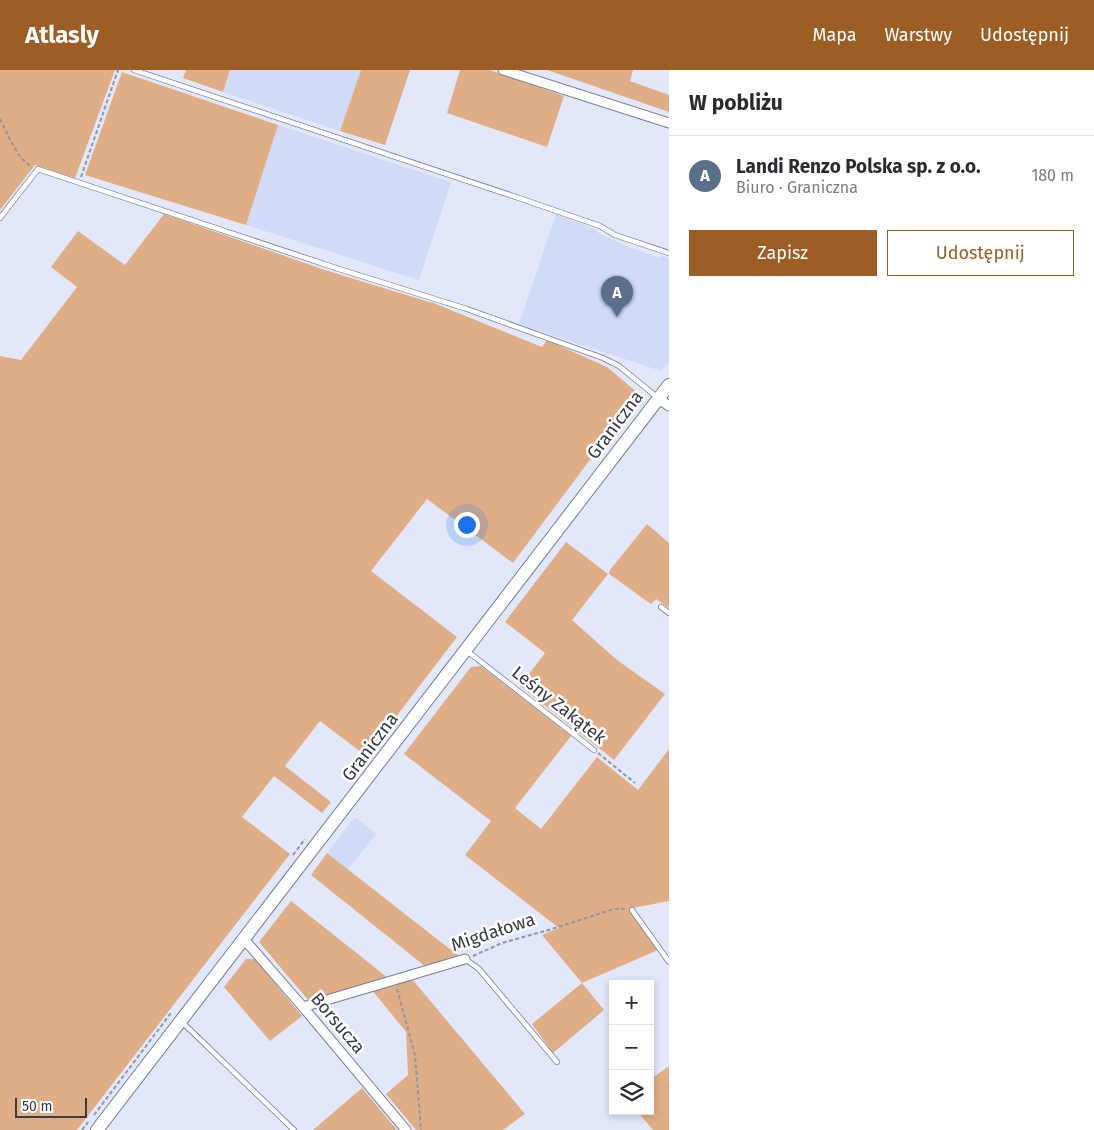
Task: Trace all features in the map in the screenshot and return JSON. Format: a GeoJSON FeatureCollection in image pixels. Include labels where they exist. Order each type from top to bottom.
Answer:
{"type":"FeatureCollection","features":[{"type":"Feature","properties":{"kind":"street"},"geometry":{"type":"LineString","coordinates":[[505,70],[669,123]]}},
{"type":"Feature","properties":{"kind":"street","name":"Graniczna"},"geometry":{"type":"LineString","coordinates":[[97,1130],[669,385]]}},
{"type":"Feature","properties":{"kind":"street"},"geometry":{"type":"LineString","coordinates":[[658,398],[669,406]]}},
{"type":"Feature","properties":{"kind":"street","name":"Borsucza"},"geometry":{"type":"LineString","coordinates":[[243,938],[406,1130]]}},
{"type":"Feature","properties":{"kind":"street","name":"Migdałowa"},"geometry":{"type":"LineString","coordinates":[[303,1007],[465,959]]}},
{"type":"Feature","properties":{"kind":"lane"},"geometry":{"type":"LineString","coordinates":[[134,70],[519,198],[600,226],[615,235],[669,253]]}},
{"type":"Feature","properties":{"kind":"lane"},"geometry":{"type":"LineString","coordinates":[[0,218],[38,169],[79,181],[339,269],[467,309],[603,358],[619,366],[658,398]]}},
{"type":"Feature","properties":{"kind":"lane"},"geometry":{"type":"LineString","coordinates":[[661,607],[669,613]]}},
{"type":"Feature","properties":{"kind":"lane","name":"Leśny Zakątek"},"geometry":{"type":"LineString","coordinates":[[466,650],[594,750]]}},
{"type":"Feature","properties":{"kind":"lane"},"geometry":{"type":"LineString","coordinates":[[632,910],[669,962]]}},
{"type":"Feature","properties":{"kind":"lane"},"geometry":{"type":"LineString","coordinates":[[465,959],[479,969],[557,1062]]}},
{"type":"Feature","properties":{"kind":"lane"},"geometry":{"type":"LineString","coordinates":[[181,1021],[294,1130]]}},
{"type":"Feature","properties":{"kind":"path"},"geometry":{"type":"LineString","coordinates":[[79,181],[118,70]]}},
{"type":"Feature","properties":{"kind":"path"},"geometry":{"type":"LineString","coordinates":[[0,119],[26,165],[38,169]]}},
{"type":"Feature","properties":{"kind":"path","name":"Leśny Zakątek"},"geometry":{"type":"LineString","coordinates":[[594,750],[635,783]]}},
{"type":"Feature","properties":{"kind":"path","name":"Migdałowa"},"geometry":{"type":"LineString","coordinates":[[465,959],[502,942],[552,929],[614,908],[632,910]]}},
{"type":"Feature","properties":{"kind":"path"},"geometry":{"type":"LineString","coordinates":[[394,979],[415,1054],[421,1130]]}},
{"type":"Feature","properties":{"kind":"shaded area"},"geometry":{"type":"Polygon","coordinates":[[[0,70],[115,70],[75,178],[35,165],[0,210],[0,70]]]}},
{"type":"Feature","properties":{"kind":"shaded area"},"geometry":{"type":"Polygon","coordinates":[[[186,70],[230,70],[223,92],[183,78],[186,70]]]}},
{"type":"Feature","properties":{"kind":"shaded area"},"geometry":{"type":"Polygon","coordinates":[[[230,70],[361,70],[340,131],[223,92],[230,70]]]}},
{"type":"Feature","properties":{"kind":"shaded area"},"geometry":{"type":"Polygon","coordinates":[[[361,70],[410,70],[385,145],[340,131],[361,70]]]}},
{"type":"Feature","properties":{"kind":"shaded area"},"geometry":{"type":"Polygon","coordinates":[[[460,70],[490,70],[564,96],[547,147],[447,113],[460,70]]]}},
{"type":"Feature","properties":{"kind":"shaded area"},"geometry":{"type":"Polygon","coordinates":[[[547,70],[633,70],[630,81],[669,95],[669,112],[547,70]]]}},
{"type":"Feature","properties":{"kind":"shaded area"},"geometry":{"type":"Polygon","coordinates":[[[122,72],[278,125],[246,225],[85,175],[122,72]]]}},
{"type":"Feature","properties":{"kind":"shaded area"},"geometry":{"type":"Polygon","coordinates":[[[278,125],[451,182],[419,280],[246,225],[278,125]]]}},
{"type":"Feature","properties":{"kind":"shaded area"},"geometry":{"type":"Polygon","coordinates":[[[164,214],[325,270],[436,304],[542,347],[547,340],[607,367],[639,394],[513,563],[427,499],[371,571],[457,637],[366,756],[320,721],[285,766],[331,802],[322,813],[274,776],[242,817],[290,854],[77,1130],[0,1130],[0,356],[21,360],[77,287],[51,267],[78,231],[125,265],[164,214]]]}},
{"type":"Feature","properties":{"kind":"shaded area"},"geometry":{"type":"Polygon","coordinates":[[[556,214],[594,229],[600,234],[629,247],[660,258],[662,255],[669,258],[669,362],[661,371],[519,324],[556,214]]]}},
{"type":"Feature","properties":{"kind":"shaded area"},"geometry":{"type":"Polygon","coordinates":[[[647,524],[669,543],[669,608],[656,599],[651,604],[609,574],[610,570],[647,524]]]}},
{"type":"Feature","properties":{"kind":"shaded area"},"geometry":{"type":"Polygon","coordinates":[[[566,542],[608,574],[572,620],[617,660],[665,694],[614,760],[520,686],[545,653],[505,622],[566,542]]]}},
{"type":"Feature","properties":{"kind":"shaded area"},"geometry":{"type":"Polygon","coordinates":[[[481,666],[571,736],[515,808],[541,829],[597,757],[638,790],[669,749],[669,901],[628,909],[658,950],[582,983],[542,935],[559,928],[465,855],[491,821],[404,754],[471,667],[481,666]]]}},
{"type":"Feature","properties":{"kind":"shaded area"},"geometry":{"type":"Polygon","coordinates":[[[355,817],[376,834],[348,869],[327,853],[355,817]]]}},
{"type":"Feature","properties":{"kind":"shaded area"},"geometry":{"type":"Polygon","coordinates":[[[327,853],[460,957],[426,967],[311,875],[327,853]]]}},
{"type":"Feature","properties":{"kind":"shaded area"},"geometry":{"type":"Polygon","coordinates":[[[291,901],[388,978],[309,1001],[259,942],[291,901]]]}},
{"type":"Feature","properties":{"kind":"shaded area"},"geometry":{"type":"Polygon","coordinates":[[[246,959],[255,959],[302,1016],[270,1041],[224,987],[246,959]]]}},
{"type":"Feature","properties":{"kind":"shaded area"},"geometry":{"type":"Polygon","coordinates":[[[412,979],[525,1114],[503,1130],[416,1130],[386,1094],[408,1075],[406,1032],[372,990],[412,979]]]}},
{"type":"Feature","properties":{"kind":"shaded area"},"geometry":{"type":"Polygon","coordinates":[[[582,983],[604,1010],[553,1053],[532,1024],[582,983]]]}},
{"type":"Feature","properties":{"kind":"shaded area"},"geometry":{"type":"Polygon","coordinates":[[[669,1066],[669,1130],[653,1130],[640,1115],[654,1115],[654,1077],[669,1066]]]}},
{"type":"Feature","properties":{"kind":"shaded area"},"geometry":{"type":"Polygon","coordinates":[[[362,1088],[397,1130],[313,1130],[362,1088]]]}},
{"type":"Feature","properties":{"kind":"place","name":"Landi Renzo Polska sp. z o.o."},"geometry":{"type":"Point","coordinates":[617,317]}}]}
